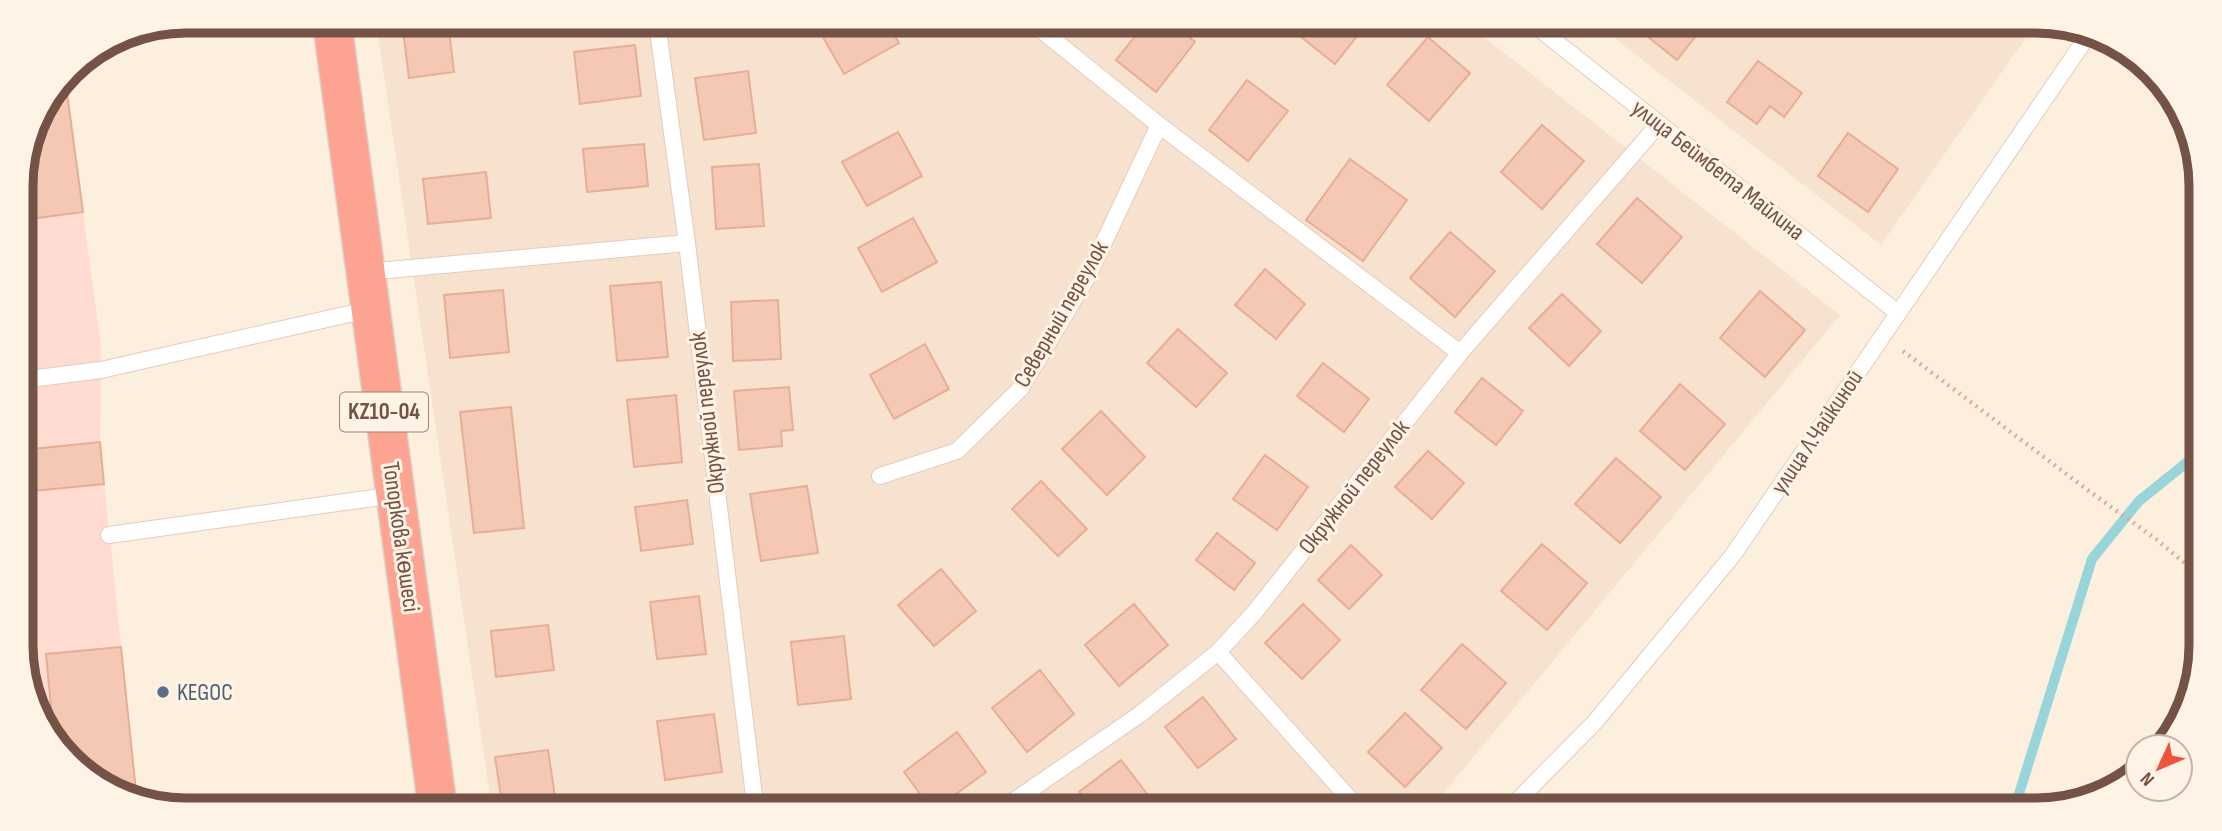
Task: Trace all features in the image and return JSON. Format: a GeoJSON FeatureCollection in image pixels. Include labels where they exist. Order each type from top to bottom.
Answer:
{"type":"FeatureCollection","features":[{"type":"Feature","properties":{"kind":"highway","name":"Топоркова көшесі"},"geometry":{"type":"LineString","coordinates":[[334,34],[436,798]]}},
{"type":"Feature","properties":{"kind":"lane","name":"улица Беймбета Майлина"},"geometry":{"type":"LineString","coordinates":[[1545,33],[1898,313]]}},
{"type":"Feature","properties":{"kind":"lane","name":"Окружной переулок"},"geometry":{"type":"LineString","coordinates":[[658,34],[687,243],[754,798]]}},
{"type":"Feature","properties":{"kind":"lane"},"geometry":{"type":"LineString","coordinates":[[1046,34],[1159,125],[1460,353]]}},
{"type":"Feature","properties":{"kind":"lane","name":"улица Л.Чайкиной"},"geometry":{"type":"LineString","coordinates":[[1521,797],[1595,722],[1733,555],[2084,41]]}},
{"type":"Feature","properties":{"kind":"lane","name":"Окружной переулок"},"geometry":{"type":"LineString","coordinates":[[1019,798],[1139,715],[1218,652],[1254,613],[1460,353],[1659,124]]}},
{"type":"Feature","properties":{"kind":"lane","name":"Северный переулок"},"geometry":{"type":"LineString","coordinates":[[880,477],[957,451],[1021,388],[1088,276],[1159,125]]}},
{"type":"Feature","properties":{"kind":"lane"},"geometry":{"type":"LineString","coordinates":[[34,379],[101,370],[368,291],[687,243]]}},
{"type":"Feature","properties":{"kind":"lane"},"geometry":{"type":"LineString","coordinates":[[109,536],[396,495]]}},
{"type":"Feature","properties":{"kind":"lane"},"geometry":{"type":"LineString","coordinates":[[1218,652],[1348,797]]}},
{"type":"Feature","properties":{"kind":"path"},"geometry":{"type":"LineString","coordinates":[[1883,336],[2189,566]]}},
{"type":"Feature","properties":{"kind":"shaded area"},"geometry":{"type":"Polygon","coordinates":[[[1479,33],[1840,315],[1440,797],[490,798],[378,34],[1479,33]]]}},
{"type":"Feature","properties":{"kind":"shaded area"},"geometry":{"type":"Polygon","coordinates":[[[1608,33],[2029,33],[1881,245],[1608,33]]]}},
{"type":"Feature","properties":{"kind":"shaded area"},"geometry":{"type":"Polygon","coordinates":[[[67,91],[101,347],[100,442],[136,789],[101,772],[85,760],[59,730],[41,694],[33,645],[34,176],[38,147],[45,128],[67,91]]]}},
{"type":"Feature","properties":{"kind":"building"},"geometry":{"type":"Polygon","coordinates":[[[1137,33],[1184,33],[1195,42],[1156,92],[1116,60],[1137,33]]]}},
{"type":"Feature","properties":{"kind":"building"},"geometry":{"type":"Polygon","coordinates":[[[1302,33],[1359,33],[1335,64],[1300,36],[1302,33]]]}},
{"type":"Feature","properties":{"kind":"building"},"geometry":{"type":"Polygon","coordinates":[[[1643,33],[1698,33],[1677,60],[1643,33]]]}},
{"type":"Feature","properties":{"kind":"building"},"geometry":{"type":"Polygon","coordinates":[[[403,34],[449,34],[454,72],[409,78],[403,34]]]}},
{"type":"Feature","properties":{"kind":"building"},"geometry":{"type":"Polygon","coordinates":[[[821,34],[894,34],[899,43],[844,74],[821,34]]]}},
{"type":"Feature","properties":{"kind":"building"},"geometry":{"type":"Polygon","coordinates":[[[1428,37],[1470,73],[1429,121],[1387,85],[1428,37]]]}},
{"type":"Feature","properties":{"kind":"building"},"geometry":{"type":"Polygon","coordinates":[[[635,45],[641,96],[580,104],[574,52],[635,45]]]}},
{"type":"Feature","properties":{"kind":"building"},"geometry":{"type":"Polygon","coordinates":[[[1758,61],[1802,93],[1784,117],[1770,106],[1757,124],[1727,102],[1758,61]]]}},
{"type":"Feature","properties":{"kind":"building"},"geometry":{"type":"Polygon","coordinates":[[[748,71],[756,133],[704,140],[695,78],[748,71]]]}},
{"type":"Feature","properties":{"kind":"building"},"geometry":{"type":"Polygon","coordinates":[[[1247,80],[1288,111],[1248,161],[1209,130],[1247,80]]]}},
{"type":"Feature","properties":{"kind":"building"},"geometry":{"type":"Polygon","coordinates":[[[67,91],[83,212],[34,218],[34,176],[38,147],[49,119],[67,91]]]}},
{"type":"Feature","properties":{"kind":"building"},"geometry":{"type":"Polygon","coordinates":[[[1542,125],[1584,161],[1542,209],[1501,172],[1542,125]]]}},
{"type":"Feature","properties":{"kind":"building"},"geometry":{"type":"Polygon","coordinates":[[[898,132],[922,176],[867,206],[842,162],[898,132]]]}},
{"type":"Feature","properties":{"kind":"building"},"geometry":{"type":"Polygon","coordinates":[[[1848,133],[1898,169],[1868,212],[1818,176],[1848,133]]]}},
{"type":"Feature","properties":{"kind":"building"},"geometry":{"type":"Polygon","coordinates":[[[644,144],[648,186],[587,192],[583,149],[644,144]]]}},
{"type":"Feature","properties":{"kind":"building"},"geometry":{"type":"Polygon","coordinates":[[[1350,159],[1407,200],[1363,261],[1306,220],[1350,159]]]}},
{"type":"Feature","properties":{"kind":"building"},"geometry":{"type":"Polygon","coordinates":[[[759,164],[764,226],[716,229],[712,167],[759,164]]]}},
{"type":"Feature","properties":{"kind":"building"},"geometry":{"type":"Polygon","coordinates":[[[486,172],[491,218],[428,224],[423,179],[486,172]]]}},
{"type":"Feature","properties":{"kind":"building"},"geometry":{"type":"Polygon","coordinates":[[[1637,198],[1682,237],[1642,283],[1597,244],[1637,198]]]}},
{"type":"Feature","properties":{"kind":"building"},"geometry":{"type":"Polygon","coordinates":[[[913,218],[937,262],[882,292],[858,248],[913,218]]]}},
{"type":"Feature","properties":{"kind":"building"},"geometry":{"type":"Polygon","coordinates":[[[1450,232],[1495,271],[1455,317],[1410,278],[1450,232]]]}},
{"type":"Feature","properties":{"kind":"building"},"geometry":{"type":"Polygon","coordinates":[[[1265,269],[1305,304],[1276,339],[1235,305],[1265,269]]]}},
{"type":"Feature","properties":{"kind":"building"},"geometry":{"type":"Polygon","coordinates":[[[661,282],[668,357],[617,361],[610,286],[661,282]]]}},
{"type":"Feature","properties":{"kind":"building"},"geometry":{"type":"Polygon","coordinates":[[[503,290],[509,352],[450,358],[444,295],[503,290]]]}},
{"type":"Feature","properties":{"kind":"building"},"geometry":{"type":"Polygon","coordinates":[[[1760,291],[1805,330],[1765,377],[1720,338],[1760,291]]]}},
{"type":"Feature","properties":{"kind":"building"},"geometry":{"type":"Polygon","coordinates":[[[1562,294],[1601,331],[1569,366],[1529,328],[1562,294]]]}},
{"type":"Feature","properties":{"kind":"building"},"geometry":{"type":"Polygon","coordinates":[[[778,300],[781,359],[733,361],[731,302],[778,300]]]}},
{"type":"Feature","properties":{"kind":"building"},"geometry":{"type":"Polygon","coordinates":[[[1178,329],[1227,373],[1196,407],[1147,363],[1178,329]]]}},
{"type":"Feature","properties":{"kind":"building"},"geometry":{"type":"Polygon","coordinates":[[[925,344],[949,389],[894,419],[870,375],[925,344]]]}},
{"type":"Feature","properties":{"kind":"building"},"geometry":{"type":"Polygon","coordinates":[[[1323,363],[1369,399],[1344,432],[1297,396],[1323,363]]]}},
{"type":"Feature","properties":{"kind":"building"},"geometry":{"type":"Polygon","coordinates":[[[1482,378],[1523,411],[1496,445],[1455,412],[1482,378]]]}},
{"type":"Feature","properties":{"kind":"building"},"geometry":{"type":"Polygon","coordinates":[[[1680,384],[1725,424],[1685,470],[1640,431],[1680,384]]]}},
{"type":"Feature","properties":{"kind":"building"},"geometry":{"type":"Polygon","coordinates":[[[789,387],[793,430],[781,431],[782,446],[739,450],[734,391],[789,387]]]}},
{"type":"Feature","properties":{"kind":"building"},"geometry":{"type":"Polygon","coordinates":[[[676,395],[682,462],[634,467],[627,400],[676,395]]]}},
{"type":"Feature","properties":{"kind":"building"},"geometry":{"type":"Polygon","coordinates":[[[511,407],[524,528],[474,533],[460,412],[511,407]]]}},
{"type":"Feature","properties":{"kind":"building"},"geometry":{"type":"Polygon","coordinates":[[[1101,411],[1145,457],[1107,495],[1062,449],[1101,411]]]}},
{"type":"Feature","properties":{"kind":"building"},"geometry":{"type":"Polygon","coordinates":[[[100,442],[104,484],[33,491],[33,449],[100,442]]]}},
{"type":"Feature","properties":{"kind":"building"},"geometry":{"type":"Polygon","coordinates":[[[1428,451],[1464,483],[1432,519],[1395,487],[1428,451]]]}},
{"type":"Feature","properties":{"kind":"building"},"geometry":{"type":"Polygon","coordinates":[[[1265,455],[1308,487],[1277,530],[1233,499],[1265,455]]]}},
{"type":"Feature","properties":{"kind":"building"},"geometry":{"type":"Polygon","coordinates":[[[1616,458],[1661,497],[1620,543],[1575,504],[1616,458]]]}},
{"type":"Feature","properties":{"kind":"building"},"geometry":{"type":"Polygon","coordinates":[[[1041,481],[1087,529],[1058,556],[1012,509],[1041,481]]]}},
{"type":"Feature","properties":{"kind":"building"},"geometry":{"type":"Polygon","coordinates":[[[807,486],[818,553],[761,561],[750,494],[807,486]]]}},
{"type":"Feature","properties":{"kind":"building"},"geometry":{"type":"Polygon","coordinates":[[[687,500],[693,544],[641,551],[635,507],[687,500]]]}},
{"type":"Feature","properties":{"kind":"building"},"geometry":{"type":"Polygon","coordinates":[[[1217,533],[1255,563],[1234,590],[1196,560],[1217,533]]]}},
{"type":"Feature","properties":{"kind":"building"},"geometry":{"type":"Polygon","coordinates":[[[1542,544],[1587,583],[1547,630],[1501,591],[1542,544]]]}},
{"type":"Feature","properties":{"kind":"building"},"geometry":{"type":"Polygon","coordinates":[[[1351,545],[1382,575],[1349,609],[1318,580],[1351,545]]]}},
{"type":"Feature","properties":{"kind":"building"},"geometry":{"type":"Polygon","coordinates":[[[941,569],[976,611],[934,646],[898,605],[941,569]]]}},
{"type":"Feature","properties":{"kind":"building"},"geometry":{"type":"Polygon","coordinates":[[[699,596],[706,654],[657,659],[650,602],[699,596]]]}},
{"type":"Feature","properties":{"kind":"building"},"geometry":{"type":"Polygon","coordinates":[[[1134,604],[1168,645],[1119,686],[1085,645],[1134,604]]]}},
{"type":"Feature","properties":{"kind":"building"},"geometry":{"type":"Polygon","coordinates":[[[1303,604],[1340,640],[1302,679],[1265,643],[1303,604]]]}},
{"type":"Feature","properties":{"kind":"building"},"geometry":{"type":"Polygon","coordinates":[[[548,625],[554,670],[496,677],[491,631],[548,625]]]}},
{"type":"Feature","properties":{"kind":"building"},"geometry":{"type":"Polygon","coordinates":[[[844,636],[851,699],[798,705],[791,642],[844,636]]]}},
{"type":"Feature","properties":{"kind":"building"},"geometry":{"type":"Polygon","coordinates":[[[1462,644],[1506,683],[1466,729],[1421,690],[1462,644]]]}},
{"type":"Feature","properties":{"kind":"building"},"geometry":{"type":"Polygon","coordinates":[[[121,647],[136,789],[101,772],[85,760],[59,730],[52,717],[46,654],[121,647]]]}},
{"type":"Feature","properties":{"kind":"building"},"geometry":{"type":"Polygon","coordinates":[[[1040,670],[1074,714],[1027,752],[992,708],[1040,670]]]}},
{"type":"Feature","properties":{"kind":"building"},"geometry":{"type":"Polygon","coordinates":[[[1203,697],[1236,739],[1198,768],[1165,727],[1203,697]]]}},
{"type":"Feature","properties":{"kind":"building"},"geometry":{"type":"Polygon","coordinates":[[[1405,713],[1442,748],[1405,787],[1368,752],[1405,713]]]}},
{"type":"Feature","properties":{"kind":"building"},"geometry":{"type":"Polygon","coordinates":[[[714,714],[722,772],[665,780],[657,721],[714,714]]]}},
{"type":"Feature","properties":{"kind":"building"},"geometry":{"type":"Polygon","coordinates":[[[957,732],[986,772],[951,798],[923,798],[904,772],[957,732]]]}},
{"type":"Feature","properties":{"kind":"building"},"geometry":{"type":"Polygon","coordinates":[[[548,750],[555,798],[501,798],[495,757],[548,750]]]}},
{"type":"Feature","properties":{"kind":"building"},"geometry":{"type":"Polygon","coordinates":[[[1121,760],[1150,797],[1084,798],[1079,792],[1121,760]]]}},
{"type":"Feature","properties":{"kind":"waterway"},"geometry":{"type":"LineString","coordinates":[[2018,797],[2092,559],[2139,501],[2189,461]]}},
{"type":"Feature","properties":{"kind":"place","name":"KEGOC"},"geometry":{"type":"Point","coordinates":[163,692]}}]}
